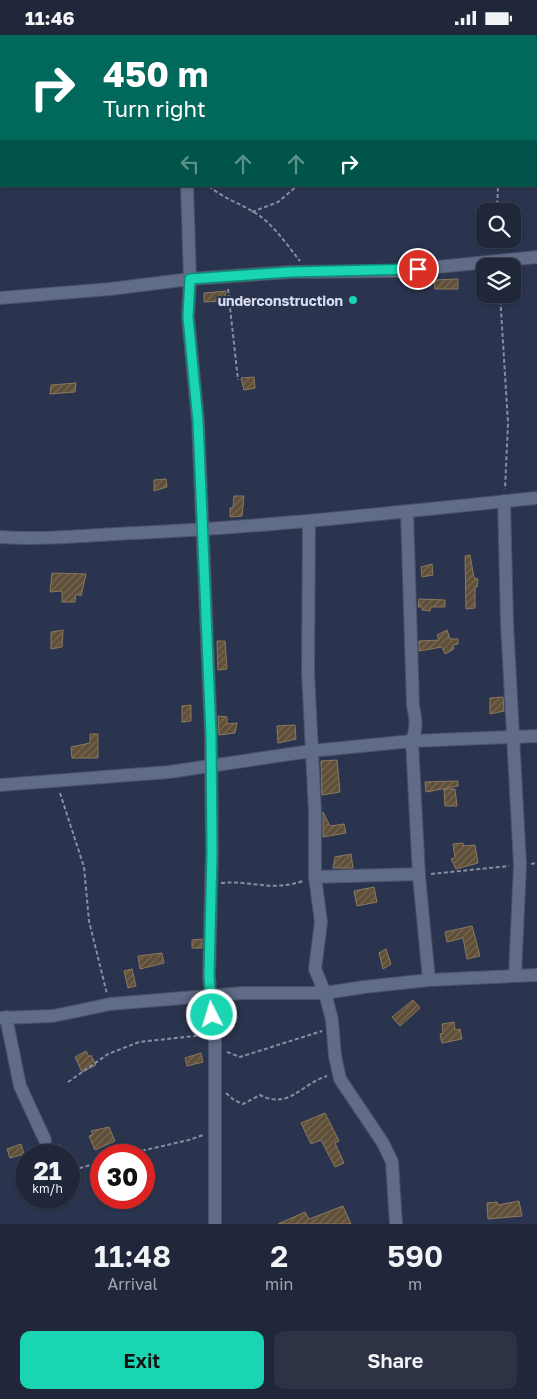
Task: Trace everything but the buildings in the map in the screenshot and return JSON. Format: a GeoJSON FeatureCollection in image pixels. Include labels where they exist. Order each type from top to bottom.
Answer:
{"type":"FeatureCollection","features":[{"type":"Feature","properties":{"kind":"street"},"geometry":{"type":"LineString","coordinates":[[187,187],[190,279],[188,317],[198,421],[210,764],[212,885],[210,997],[216,1083],[215,1224]]}},
{"type":"Feature","properties":{"kind":"street"},"geometry":{"type":"LineString","coordinates":[[0,298],[110,289],[227,276],[310,272],[398,271],[537,257]]}},
{"type":"Feature","properties":{"kind":"street"},"geometry":{"type":"LineString","coordinates":[[0,537],[35,539],[202,530],[407,512],[537,498]]}},
{"type":"Feature","properties":{"kind":"street"},"geometry":{"type":"LineString","coordinates":[[504,501],[520,865],[515,975]]}},
{"type":"Feature","properties":{"kind":"street"},"geometry":{"type":"LineString","coordinates":[[407,512],[413,705],[416,729],[412,741],[419,875],[429,981]]}},
{"type":"Feature","properties":{"kind":"street"},"geometry":{"type":"LineString","coordinates":[[309,521],[308,672],[315,813],[315,877],[321,922],[315,969],[325,993],[333,1028],[338,1073],[342,1083],[383,1143],[392,1162],[396,1224]]}},
{"type":"Feature","properties":{"kind":"street"},"geometry":{"type":"LineString","coordinates":[[0,785],[169,772],[210,764],[311,751],[412,741],[537,736]]}},
{"type":"Feature","properties":{"kind":"street"},"geometry":{"type":"LineString","coordinates":[[315,877],[419,875]]}},
{"type":"Feature","properties":{"kind":"street"},"geometry":{"type":"LineString","coordinates":[[45,1141],[20,1086],[3,1018],[53,1016],[110,1005],[266,992],[325,993],[429,981],[537,975]]}},
{"type":"Feature","properties":{"kind":"path"},"geometry":{"type":"LineString","coordinates":[[211,187],[224,197],[252,212],[277,233],[310,272]]}},
{"type":"Feature","properties":{"kind":"path"},"geometry":{"type":"LineString","coordinates":[[252,212],[278,202],[296,187]]}},
{"type":"Feature","properties":{"kind":"path"},"geometry":{"type":"LineString","coordinates":[[497,203],[498,187]]}},
{"type":"Feature","properties":{"kind":"path"},"geometry":{"type":"LineString","coordinates":[[227,276],[238,380]]}},
{"type":"Feature","properties":{"kind":"path"},"geometry":{"type":"LineString","coordinates":[[501,303],[508,423],[504,501]]}},
{"type":"Feature","properties":{"kind":"path"},"geometry":{"type":"LineString","coordinates":[[69,781],[60,792],[60,798],[84,867],[89,921],[110,1005]]}},
{"type":"Feature","properties":{"kind":"path"},"geometry":{"type":"LineString","coordinates":[[419,875],[520,865]]}},
{"type":"Feature","properties":{"kind":"path"},"geometry":{"type":"LineString","coordinates":[[212,885],[235,883],[276,887],[315,877]]}},
{"type":"Feature","properties":{"kind":"path"},"geometry":{"type":"LineString","coordinates":[[68,1082],[108,1054],[139,1041],[214,1037],[229,1054],[240,1057],[333,1028]]}},
{"type":"Feature","properties":{"kind":"path"},"geometry":{"type":"LineString","coordinates":[[216,1083],[234,1100],[246,1104],[260,1095],[269,1101],[281,1101],[316,1079],[338,1073]]}},
{"type":"Feature","properties":{"kind":"path"},"geometry":{"type":"LineString","coordinates":[[155,1148],[197,1138],[215,1123]]}},
{"type":"Feature","properties":{"kind":"place","name":"underconstruction"},"geometry":{"type":"Point","coordinates":[353,300]}},
{"type":"Feature","properties":{"kind":"route"},"geometry":{"type":"LineString","coordinates":[[212,1015],[209,976],[212,885],[211,735],[201,475],[188,317],[190,279],[290,272],[398,271],[418,269]]}}]}
